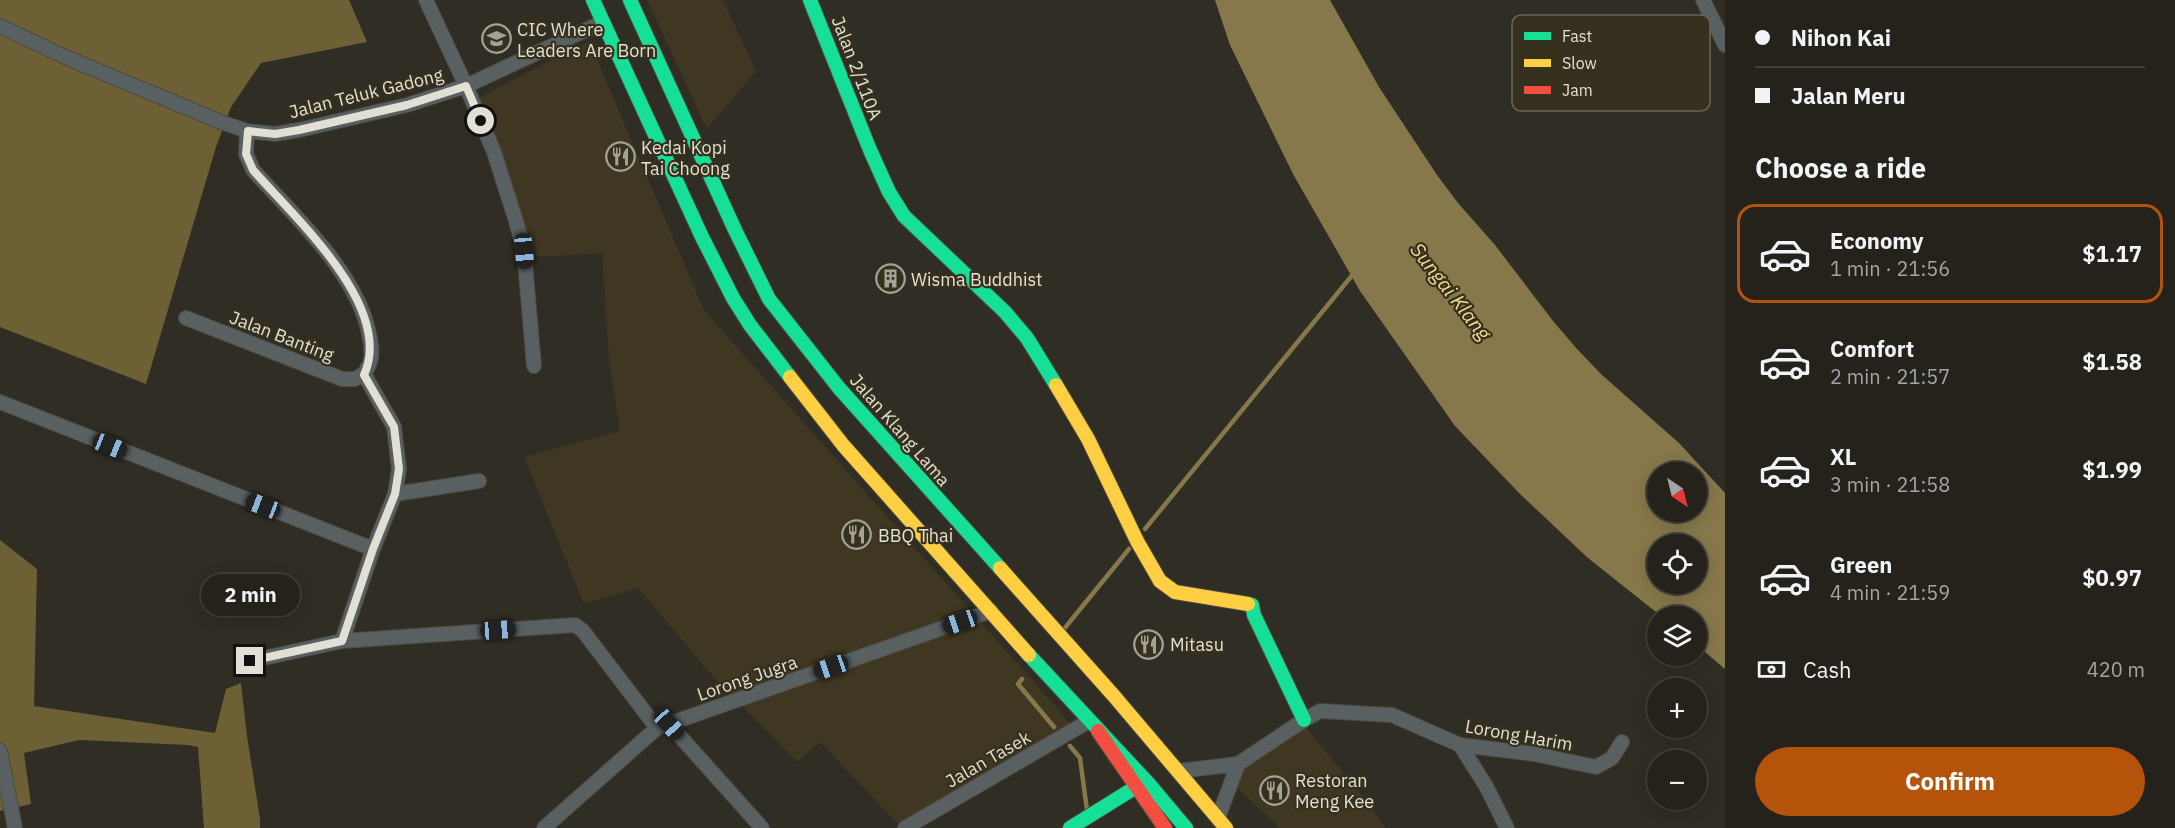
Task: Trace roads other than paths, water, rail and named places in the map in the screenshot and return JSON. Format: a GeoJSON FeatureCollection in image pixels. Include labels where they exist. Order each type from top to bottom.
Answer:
{"type":"FeatureCollection","features":[{"type":"Feature","properties":{"kind":"main road"},"geometry":{"type":"LineString","coordinates":[[592,0],[707,247],[733,298],[750,324],[843,445],[1186,828]]}},
{"type":"Feature","properties":{"kind":"main road","name":"Jalan Klang Lama"},"geometry":{"type":"LineString","coordinates":[[630,0],[727,213],[769,299],[839,388],[1179,771],[1222,823]]}},
{"type":"Feature","properties":{"kind":"main road","name":"Jalan 2/110A"},"geometry":{"type":"LineString","coordinates":[[810,0],[870,150],[889,192],[904,216],[1005,312],[1027,338],[1088,439],[1137,541],[1160,581],[1175,592],[1252,605],[1254,615],[1304,720]]}},
{"type":"Feature","properties":{"kind":"main road"},"geometry":{"type":"LineString","coordinates":[[1094,726],[1165,828]]}},
{"type":"Feature","properties":{"kind":"main road"},"geometry":{"type":"LineString","coordinates":[[1070,828],[1136,787]]}},
{"type":"Feature","properties":{"kind":"street"},"geometry":{"type":"LineString","coordinates":[[426,0],[494,152],[524,251],[534,366]]}},
{"type":"Feature","properties":{"kind":"street"},"geometry":{"type":"LineString","coordinates":[[1703,0],[1725,45]]}},
{"type":"Feature","properties":{"kind":"street","name":"Jalan Teluk Gadong"},"geometry":{"type":"LineString","coordinates":[[0,26],[65,57],[221,122],[248,131],[275,134],[407,105],[466,86],[603,22]]}},
{"type":"Feature","properties":{"kind":"street"},"geometry":{"type":"LineString","coordinates":[[248,131],[246,154],[253,170],[335,265],[359,301],[371,347],[370,361],[364,375],[394,427],[399,469],[395,494],[373,549],[342,641]]}},
{"type":"Feature","properties":{"kind":"street","name":"Jalan Banting"},"geometry":{"type":"LineString","coordinates":[[186,318],[342,379],[355,379],[364,375]]}},
{"type":"Feature","properties":{"kind":"street"},"geometry":{"type":"LineString","coordinates":[[0,402],[373,549]]}},
{"type":"Feature","properties":{"kind":"street"},"geometry":{"type":"LineString","coordinates":[[395,494],[479,481]]}},
{"type":"Feature","properties":{"kind":"street","name":"Lorong Jugra"},"geometry":{"type":"LineString","coordinates":[[544,828],[663,726],[991,611]]}},
{"type":"Feature","properties":{"kind":"street"},"geometry":{"type":"LineString","coordinates":[[250,661],[342,641],[575,625],[583,631],[663,726],[762,828]]}},
{"type":"Feature","properties":{"kind":"street","name":"Lorong Harim"},"geometry":{"type":"LineString","coordinates":[[1179,771],[1238,764],[1320,711],[1392,716],[1460,745],[1534,754],[1596,767],[1612,758],[1622,742]]}},
{"type":"Feature","properties":{"kind":"street","name":"Jalan Tasek"},"geometry":{"type":"LineString","coordinates":[[905,828],[1094,726]]}},
{"type":"Feature","properties":{"kind":"street"},"geometry":{"type":"LineString","coordinates":[[1460,745],[1486,786],[1507,828]]}},
{"type":"Feature","properties":{"kind":"street"},"geometry":{"type":"LineString","coordinates":[[0,751],[15,828]]}},
{"type":"Feature","properties":{"kind":"street"},"geometry":{"type":"LineString","coordinates":[[1222,823],[1238,764]]}},
{"type":"Feature","properties":{"kind":"water","name":"Sungai Klang"},"geometry":{"type":"Polygon","coordinates":[[[1215,0],[1330,0],[1379,87],[1458,203],[1495,245],[1577,349],[1696,462],[1647,462],[1647,522],[1707,522],[1707,473],[1725,493],[1725,669],[1707,654],[1707,606],[1648,606],[1588,558],[1520,494],[1455,426],[1360,291],[1293,174],[1230,45],[1215,0]]]}},
{"type":"Feature","properties":{"kind":"waterway"},"geometry":{"type":"LineString","coordinates":[[1145,529],[1354,273]]}},
{"type":"Feature","properties":{"kind":"waterway"},"geometry":{"type":"LineString","coordinates":[[1064,629],[1129,549]]}},
{"type":"Feature","properties":{"kind":"waterway"},"geometry":{"type":"LineString","coordinates":[[1022,679],[1018,684],[1054,727]]}},
{"type":"Feature","properties":{"kind":"waterway"},"geometry":{"type":"LineString","coordinates":[[1070,746],[1080,758],[1087,810]]}},
{"type":"Feature","properties":{"kind":"place","name":"CIC Where Leaders Are Born"},"geometry":{"type":"Point","coordinates":[496,39]}},
{"type":"Feature","properties":{"kind":"place","name":"Kedai Kopi Tai Choong"},"geometry":{"type":"Point","coordinates":[620,157]}},
{"type":"Feature","properties":{"kind":"place","name":"Wisma Buddhist"},"geometry":{"type":"Point","coordinates":[890,279]}},
{"type":"Feature","properties":{"kind":"place","name":"BBQ Thai"},"geometry":{"type":"Point","coordinates":[857,535]}},
{"type":"Feature","properties":{"kind":"place","name":"Mitasu"},"geometry":{"type":"Point","coordinates":[1149,644]}},
{"type":"Feature","properties":{"kind":"place","name":"Restoran Meng Kee"},"geometry":{"type":"Point","coordinates":[1274,790]}}]}
